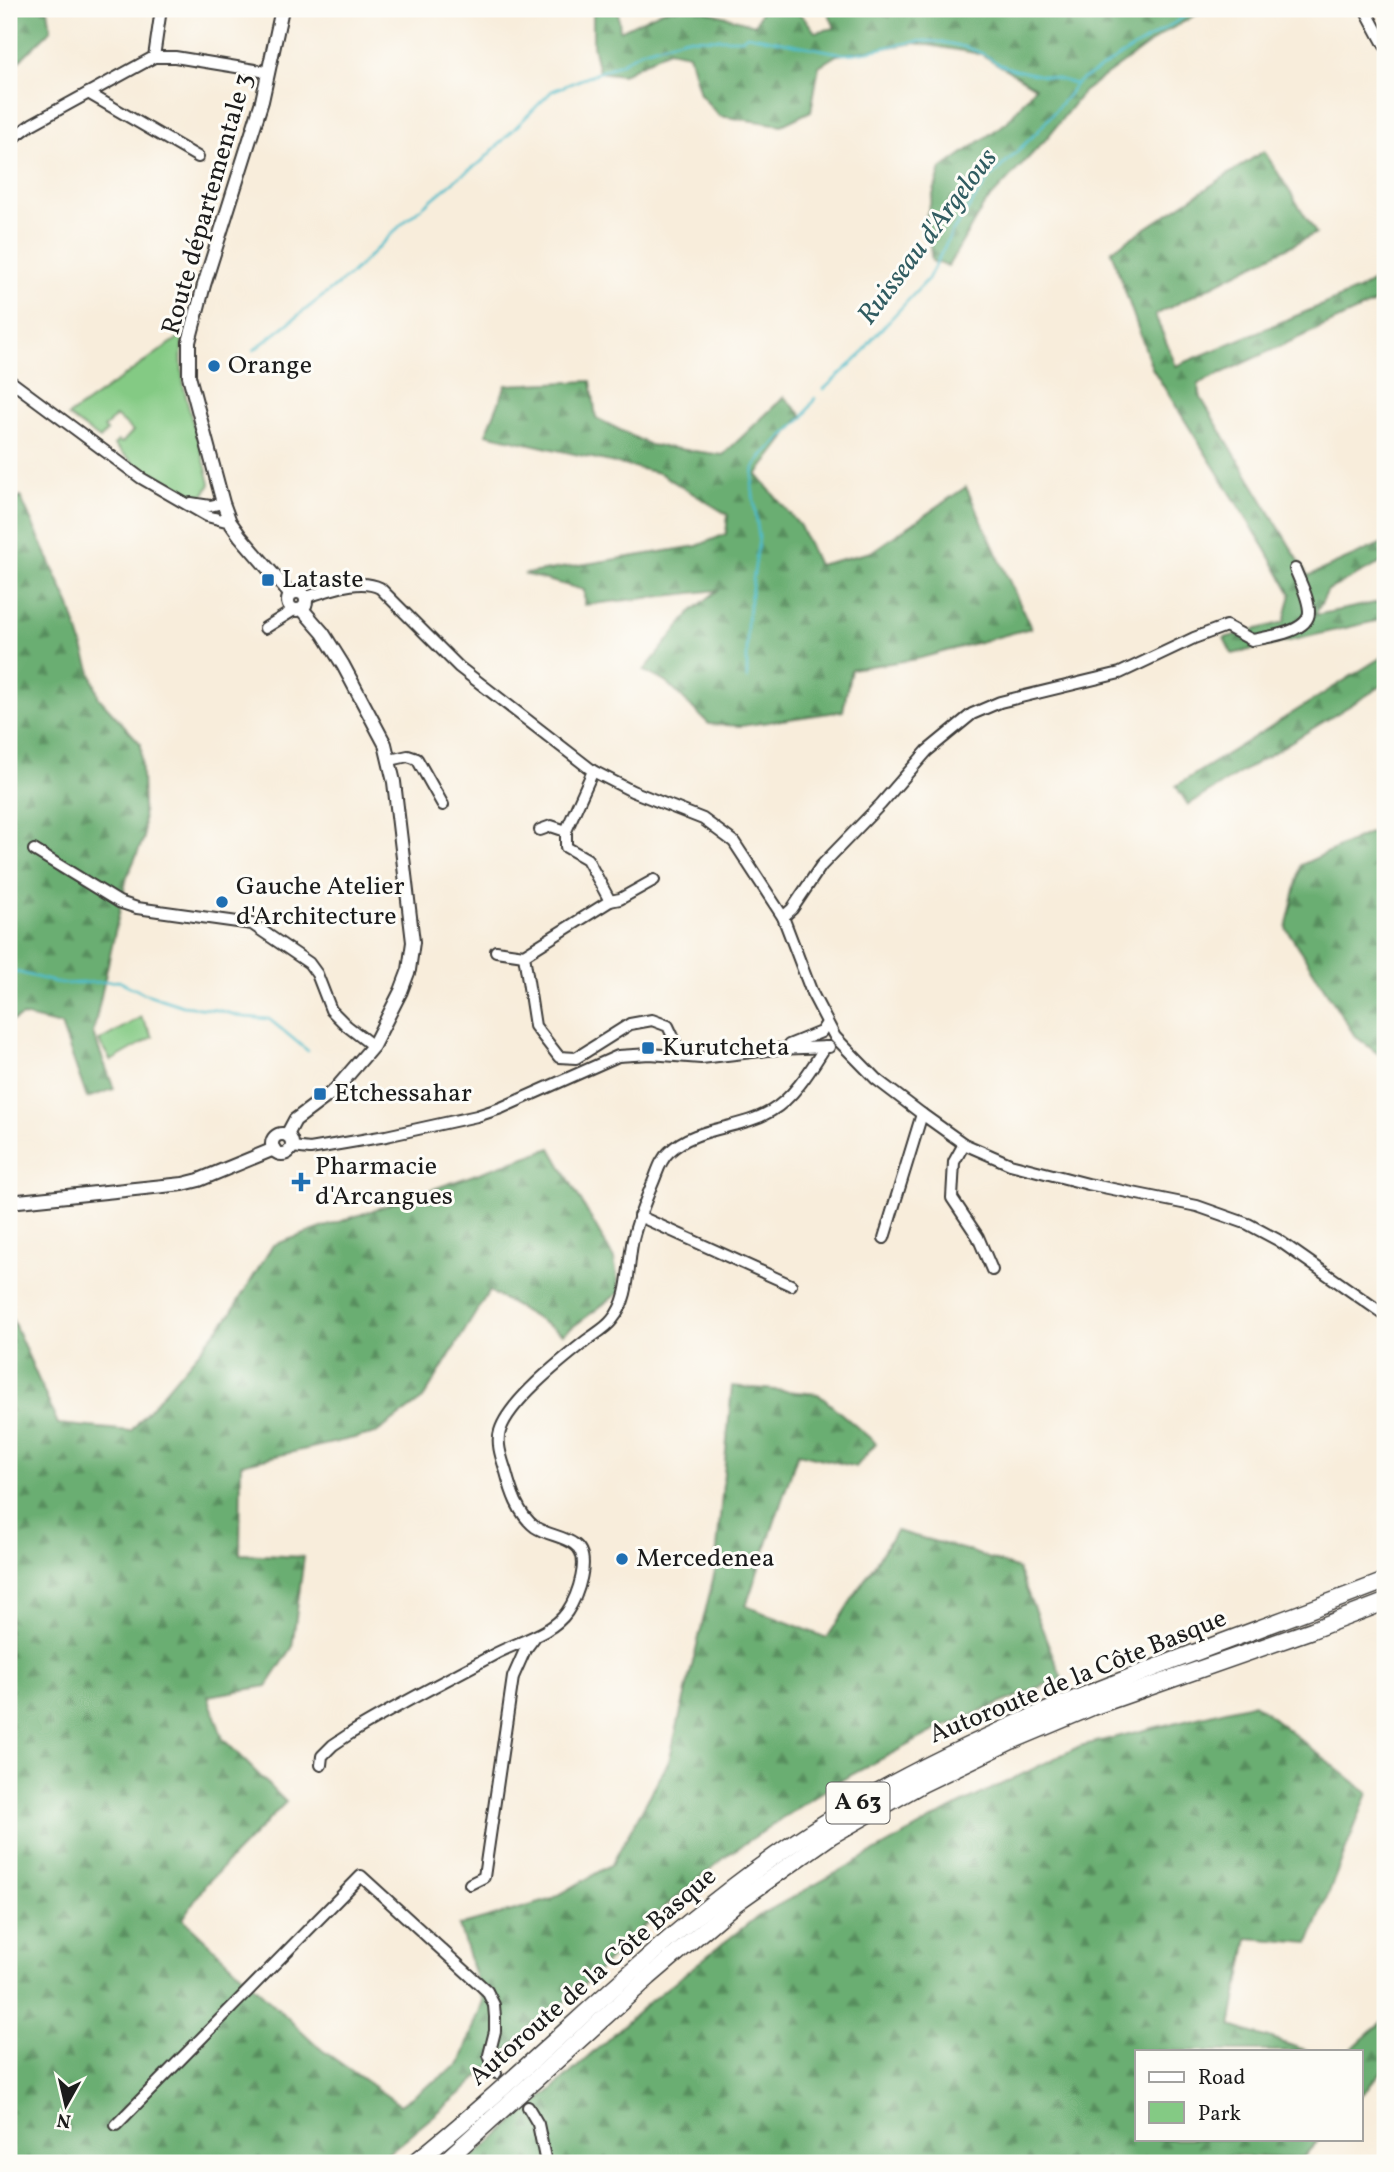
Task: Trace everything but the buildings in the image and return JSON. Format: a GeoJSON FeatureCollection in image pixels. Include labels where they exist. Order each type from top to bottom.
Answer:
{"type":"FeatureCollection","features":[{"type":"Feature","properties":{"kind":"highway","name":"Autoroute de la Côte Basque"},"geometry":{"type":"LineString","coordinates":[[414,2163],[461,2125],[630,1970],[726,1891],[824,1823],[914,1771],[1003,1728],[1385,1581]]}},
{"type":"Feature","properties":{"kind":"highway","name":"Autoroute de la Côte Basque"},"geometry":{"type":"LineString","coordinates":[[443,2163],[727,1911],[832,1835],[922,1784],[1023,1736],[1092,1707],[1385,1602]]}},
{"type":"Feature","properties":{"kind":"main road","name":"Route départementale 3"},"geometry":{"type":"LineString","coordinates":[[282,9],[262,101],[204,285],[189,342],[189,376],[230,522],[290,594],[300,592],[300,606]]}},
{"type":"Feature","properties":{"kind":"main road"},"geometry":{"type":"LineString","coordinates":[[287,1135],[295,1120],[335,1090],[373,1046],[409,970],[413,928],[390,760],[380,730],[323,633],[300,606]]}},
{"type":"Feature","properties":{"kind":"main road"},"geometry":{"type":"LineString","coordinates":[[280,1134],[287,1135],[292,1141],[292,1147],[285,1154],[279,1153],[272,1143],[280,1134]]}},
{"type":"Feature","properties":{"kind":"main road"},"geometry":{"type":"LineString","coordinates":[[9,1202],[183,1184],[274,1149]]}},
{"type":"Feature","properties":{"kind":"street"},"geometry":{"type":"LineString","coordinates":[[154,57],[161,9]]}},
{"type":"Feature","properties":{"kind":"street"},"geometry":{"type":"LineString","coordinates":[[1365,9],[1385,46]]}},
{"type":"Feature","properties":{"kind":"street"},"geometry":{"type":"LineString","coordinates":[[9,141],[32,124],[154,57],[175,57],[261,71]]}},
{"type":"Feature","properties":{"kind":"street"},"geometry":{"type":"LineString","coordinates":[[88,93],[198,157]]}},
{"type":"Feature","properties":{"kind":"street"},"geometry":{"type":"LineString","coordinates":[[9,380],[141,478],[207,516],[230,522]]}},
{"type":"Feature","properties":{"kind":"street"},"geometry":{"type":"LineString","coordinates":[[181,501],[210,506],[223,503]]}},
{"type":"Feature","properties":{"kind":"street"},"geometry":{"type":"LineString","coordinates":[[783,917],[792,909],[821,866],[927,751],[972,714],[1000,702],[1120,673],[1226,626],[1252,640],[1280,635],[1307,621],[1309,612],[1295,569]]}},
{"type":"Feature","properties":{"kind":"street"},"geometry":{"type":"LineString","coordinates":[[265,628],[335,588],[371,583],[380,588],[459,667],[593,771],[632,791],[703,820],[734,842],[783,917],[812,993],[842,1046],[876,1079],[922,1114],[964,1144],[1010,1164],[1088,1184],[1198,1206],[1248,1224],[1278,1240],[1385,1315]]}},
{"type":"Feature","properties":{"kind":"street"},"geometry":{"type":"LineString","coordinates":[[390,760],[408,756],[417,759],[443,805]]}},
{"type":"Feature","properties":{"kind":"street"},"geometry":{"type":"LineString","coordinates":[[593,771],[566,831],[566,847],[587,859],[615,900],[627,911]]}},
{"type":"Feature","properties":{"kind":"street"},"geometry":{"type":"LineString","coordinates":[[540,830],[551,826],[566,831]]}},
{"type":"Feature","properties":{"kind":"street"},"geometry":{"type":"LineString","coordinates":[[34,850],[119,902],[137,908],[252,924],[309,963],[317,974],[331,1010],[373,1046]]}},
{"type":"Feature","properties":{"kind":"street"},"geometry":{"type":"LineString","coordinates":[[496,951],[524,955],[615,900],[654,880]]}},
{"type":"Feature","properties":{"kind":"street"},"geometry":{"type":"LineString","coordinates":[[524,955],[535,1026],[559,1057],[576,1058],[630,1024],[652,1020],[668,1026],[678,1056]]}},
{"type":"Feature","properties":{"kind":"street"},"geometry":{"type":"LineString","coordinates":[[776,1049],[816,1034],[827,1023]]}},
{"type":"Feature","properties":{"kind":"street"},"geometry":{"type":"LineString","coordinates":[[321,1766],[321,1756],[333,1745],[365,1725],[556,1623],[567,1611],[582,1579],[583,1564],[576,1545],[536,1527],[521,1512],[510,1488],[499,1451],[500,1431],[517,1403],[553,1367],[612,1321],[627,1285],[632,1242],[639,1216],[666,1154],[694,1135],[741,1123],[770,1112],[780,1105],[809,1071],[817,1047],[816,1034]]}},
{"type":"Feature","properties":{"kind":"street"},"geometry":{"type":"LineString","coordinates":[[292,1147],[310,1149],[428,1128],[477,1116],[502,1108],[618,1056],[650,1054],[721,1057],[776,1049],[842,1046]]}},
{"type":"Feature","properties":{"kind":"street"},"geometry":{"type":"LineString","coordinates":[[884,1238],[922,1114]]}},
{"type":"Feature","properties":{"kind":"street"},"geometry":{"type":"LineString","coordinates":[[964,1144],[954,1162],[952,1198],[978,1237],[992,1270]]}},
{"type":"Feature","properties":{"kind":"street"},"geometry":{"type":"LineString","coordinates":[[639,1216],[791,1284]]}},
{"type":"Feature","properties":{"kind":"street"},"geometry":{"type":"LineString","coordinates":[[470,1884],[484,1877],[513,1677],[525,1650],[538,1633]]}},
{"type":"Feature","properties":{"kind":"street"},"geometry":{"type":"LineString","coordinates":[[116,2125],[361,1876],[487,1991],[494,2005],[495,2031],[489,2055],[496,2073]]}},
{"type":"Feature","properties":{"kind":"street"},"geometry":{"type":"LineString","coordinates":[[528,2106],[538,2124],[545,2163]]}},
{"type":"Feature","properties":{"kind":"green space"},"geometry":{"type":"Polygon","coordinates":[[[9,9],[48,9],[51,30],[9,71],[9,9]]]}},
{"type":"Feature","properties":{"kind":"green space"},"geometry":{"type":"Polygon","coordinates":[[[593,9],[618,9],[620,31],[666,9],[699,9],[755,25],[762,9],[787,9],[803,17],[815,32],[835,28],[827,9],[869,9],[889,17],[893,9],[1206,9],[1164,33],[1083,92],[1047,138],[984,205],[948,266],[932,261],[926,217],[941,169],[1007,122],[1035,87],[981,54],[916,43],[837,55],[819,66],[811,111],[782,125],[719,116],[700,94],[689,54],[668,50],[622,75],[599,72],[593,45],[593,9]]]}},
{"type":"Feature","properties":{"kind":"green space"},"geometry":{"type":"Polygon","coordinates":[[[1264,151],[1316,233],[1155,315],[1176,366],[1358,290],[1380,277],[1385,298],[1198,384],[1201,398],[1308,576],[1385,542],[1385,561],[1328,590],[1315,615],[1385,601],[1385,619],[1232,654],[1224,638],[1284,622],[1291,594],[1152,368],[1111,251],[1264,151]]]}},
{"type":"Feature","properties":{"kind":"green space"},"geometry":{"type":"Polygon","coordinates":[[[184,334],[182,372],[185,391],[210,484],[201,499],[191,499],[168,488],[142,470],[114,445],[118,441],[122,443],[133,431],[116,416],[104,428],[107,431],[100,439],[68,416],[184,334]]]}},
{"type":"Feature","properties":{"kind":"green space"},"geometry":{"type":"Polygon","coordinates":[[[591,381],[596,418],[650,445],[723,455],[784,397],[802,415],[757,475],[800,526],[818,565],[871,552],[966,487],[1031,628],[917,659],[851,669],[843,711],[741,726],[709,724],[666,682],[644,671],[691,612],[718,590],[584,605],[584,590],[524,574],[697,546],[726,534],[728,515],[659,473],[486,434],[506,385],[591,381]]]}},
{"type":"Feature","properties":{"kind":"green space"},"geometry":{"type":"Polygon","coordinates":[[[20,496],[70,606],[99,698],[141,744],[144,838],[127,877],[93,1033],[114,1089],[87,1098],[61,1025],[23,1016],[9,1022],[9,512],[20,496]]]}},
{"type":"Feature","properties":{"kind":"green space"},"geometry":{"type":"Polygon","coordinates":[[[1385,655],[1385,684],[1188,805],[1176,786],[1385,655]]]}},
{"type":"Feature","properties":{"kind":"green space"},"geometry":{"type":"Polygon","coordinates":[[[1385,821],[1385,1059],[1355,1036],[1286,928],[1301,865],[1382,827],[1385,821]]]}},
{"type":"Feature","properties":{"kind":"green space"},"geometry":{"type":"Polygon","coordinates":[[[141,1017],[153,1037],[111,1061],[99,1041],[141,1017]]]}},
{"type":"Feature","properties":{"kind":"green space"},"geometry":{"type":"Polygon","coordinates":[[[551,1148],[614,1259],[620,1292],[563,1334],[489,1291],[423,1399],[376,1433],[241,1464],[240,1554],[304,1557],[292,1648],[267,1686],[208,1696],[223,1739],[286,1802],[205,1885],[183,1919],[322,2050],[400,2105],[460,2064],[483,2001],[459,1926],[550,1900],[612,1864],[669,1761],[715,1571],[732,1386],[818,1394],[876,1443],[856,1467],[798,1453],[746,1606],[827,1638],[896,1531],[966,1550],[1018,1569],[1062,1678],[936,1730],[836,1783],[729,1854],[660,1911],[576,1992],[508,2049],[465,2090],[376,2163],[9,2163],[9,1312],[58,1424],[131,1431],[229,1316],[273,1245],[551,1148]]]}},
{"type":"Feature","properties":{"kind":"green space"},"geometry":{"type":"Polygon","coordinates":[[[1254,1703],[1368,1793],[1309,1943],[1248,1938],[1231,2026],[1306,2050],[1135,2050],[1135,2140],[1319,2140],[1301,2159],[1177,2154],[1148,2163],[466,2163],[648,2003],[755,1918],[955,1807],[1080,1746],[1254,1703]]]}},
{"type":"Feature","properties":{"kind":"green space"},"geometry":{"type":"Polygon","coordinates":[[[1385,2019],[1385,2068],[1362,2094],[1362,2050],[1350,2050],[1385,2019]]]}},
{"type":"Feature","properties":{"kind":"waterway","name":"Ruisseau d'Argelous"},"geometry":{"type":"LineString","coordinates":[[823,390],[860,356],[873,338],[928,279],[952,232],[989,179],[1038,131],[1075,84],[1197,9]]}},
{"type":"Feature","properties":{"kind":"waterway","name":"Ruisseau d'Argelous"},"geometry":{"type":"LineString","coordinates":[[1380,9],[1385,12]]}},
{"type":"Feature","properties":{"kind":"waterway"},"geometry":{"type":"LineString","coordinates":[[254,350],[350,275],[403,223],[481,162],[552,91],[620,64],[641,51],[686,38],[742,39],[747,35],[844,54],[932,41],[962,46],[1001,65],[1075,84]]}},
{"type":"Feature","properties":{"kind":"waterway","name":"Ruisseau d'Argelous"},"geometry":{"type":"LineString","coordinates":[[747,679],[747,622],[759,538],[752,487],[754,468],[762,456],[803,418],[815,398]]}},
{"type":"Feature","properties":{"kind":"waterway"},"geometry":{"type":"LineString","coordinates":[[9,970],[62,984],[119,981],[143,993],[183,1006],[269,1019],[308,1051]]}},
{"type":"Feature","properties":{"kind":"place","name":"Orange"},"geometry":{"type":"Point","coordinates":[214,366]}},
{"type":"Feature","properties":{"kind":"place","name":"Lataste"},"geometry":{"type":"Point","coordinates":[268,580]}},
{"type":"Feature","properties":{"kind":"place","name":"Gauche Atelier d'Architecture"},"geometry":{"type":"Point","coordinates":[222,902]}},
{"type":"Feature","properties":{"kind":"place","name":"Kurutcheta"},"geometry":{"type":"Point","coordinates":[648,1048]}},
{"type":"Feature","properties":{"kind":"place","name":"Etchessahar"},"geometry":{"type":"Point","coordinates":[320,1094]}},
{"type":"Feature","properties":{"kind":"place","name":"Pharmacie d'Arcangues"},"geometry":{"type":"Point","coordinates":[301,1182]}},
{"type":"Feature","properties":{"kind":"place","name":"Mercedenea"},"geometry":{"type":"Point","coordinates":[622,1559]}}]}
